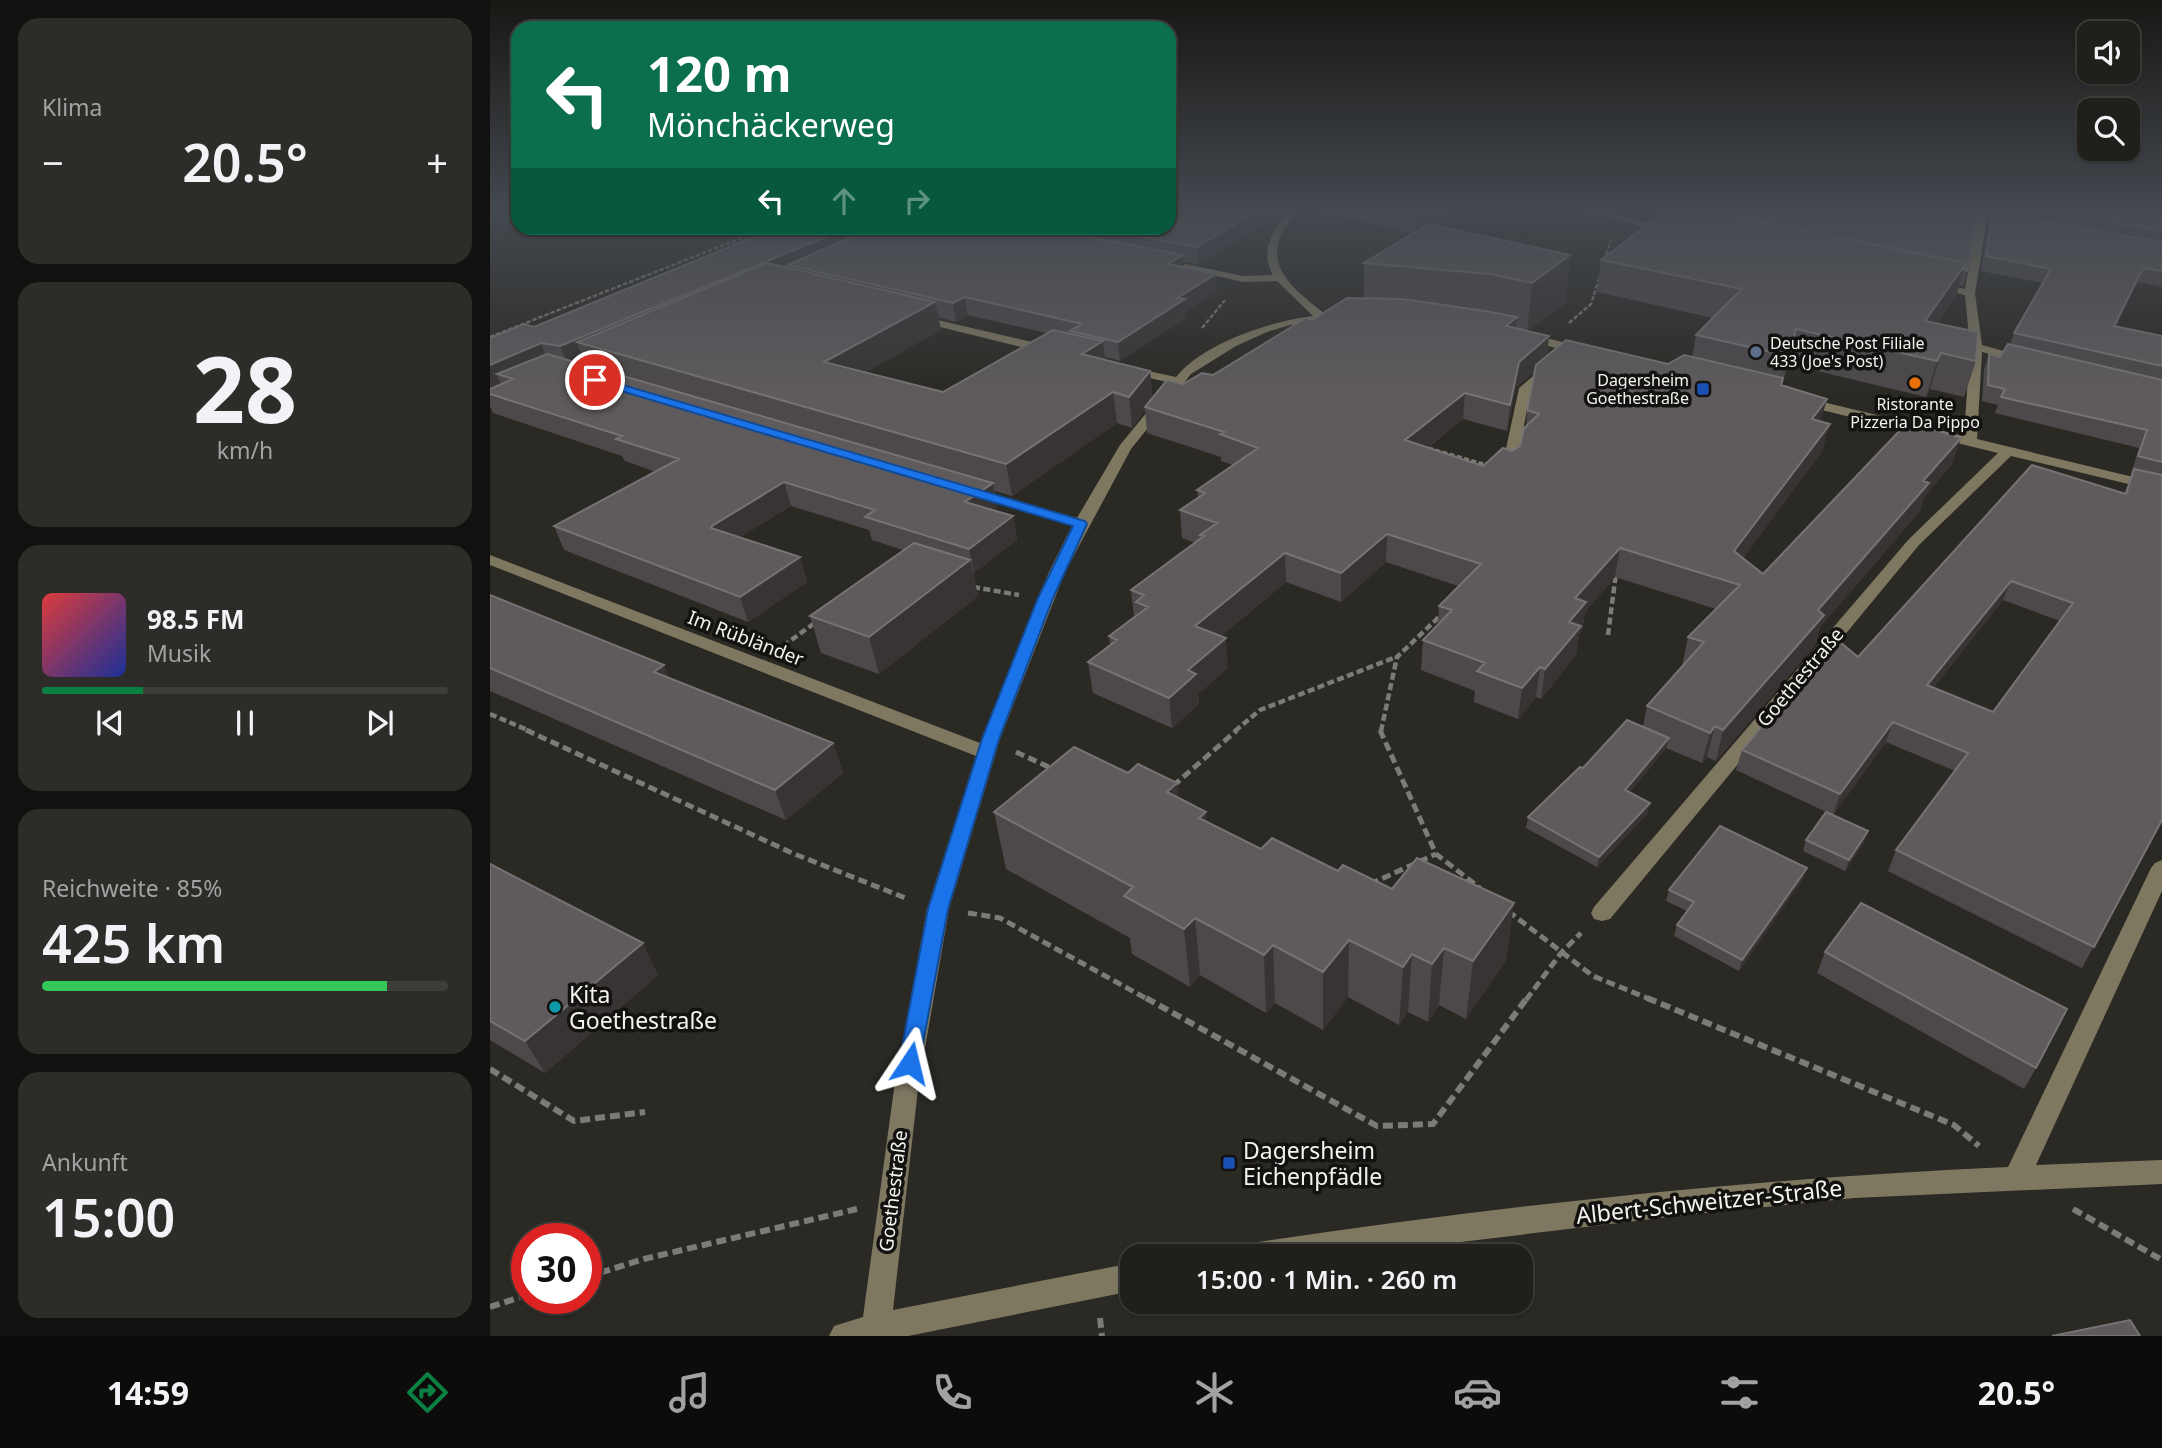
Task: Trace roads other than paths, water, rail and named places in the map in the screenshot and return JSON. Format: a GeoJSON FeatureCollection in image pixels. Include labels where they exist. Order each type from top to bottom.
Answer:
{"type":"FeatureCollection","features":[{"type":"Feature","properties":{"kind":"street"},"geometry":{"type":"LineString","coordinates":[[1200,270],[1243,279],[1278,278]]}},
{"type":"Feature","properties":{"kind":"street"},"geometry":{"type":"LineString","coordinates":[[1275,270],[1278,278],[1322,317]]}},
{"type":"Feature","properties":{"kind":"street"},"geometry":{"type":"LineString","coordinates":[[1970,441],[1976,347],[1970,293],[1972,270]]}},
{"type":"Feature","properties":{"kind":"street"},"geometry":{"type":"LineString","coordinates":[[1930,285],[1970,293]]}},
{"type":"Feature","properties":{"kind":"street"},"geometry":{"type":"LineString","coordinates":[[907,316],[1068,355]]}},
{"type":"Feature","properties":{"kind":"street","name":"Goethestraße"},"geometry":{"type":"LineString","coordinates":[[875,1332],[906,1089],[938,909],[989,746],[1045,598],[1081,524],[1125,448],[1178,381],[1205,359],[1232,343],[1263,330],[1322,317],[1362,316]]}},
{"type":"Feature","properties":{"kind":"street"},"geometry":{"type":"LineString","coordinates":[[1510,333],[1601,355]]}},
{"type":"Feature","properties":{"kind":"street"},"geometry":{"type":"LineString","coordinates":[[1976,347],[2043,363]]}},
{"type":"Feature","properties":{"kind":"street"},"geometry":{"type":"LineString","coordinates":[[1508,472],[1525,388],[1571,348]]}},
{"type":"Feature","properties":{"kind":"street"},"geometry":{"type":"LineString","coordinates":[[1108,364],[1178,381]]}},
{"type":"Feature","properties":{"kind":"street"},"geometry":{"type":"LineString","coordinates":[[1783,397],[2162,488]]}},
{"type":"Feature","properties":{"kind":"street","name":"Goethestraße"},"geometry":{"type":"LineString","coordinates":[[1602,913],[1914,542],[2009,450]]}},
{"type":"Feature","properties":{"kind":"street"},"geometry":{"type":"LineString","coordinates":[[963,489],[1081,524]]}},
{"type":"Feature","properties":{"kind":"street","name":"Im Rübländer"},"geometry":{"type":"LineString","coordinates":[[490,561],[757,665],[989,746]]}},
{"type":"Feature","properties":{"kind":"street"},"geometry":{"type":"LineString","coordinates":[[2017,1177],[2162,868]]}},
{"type":"Feature","properties":{"kind":"street","name":"Albert-Schweitzer-Straße"},"geometry":{"type":"LineString","coordinates":[[1337,1244],[1686,1202],[1854,1186],[2162,1172]]}},
{"type":"Feature","properties":{"kind":"street"},"geometry":{"type":"LineString","coordinates":[[844,1336],[875,1332],[1120,1280]]}},
{"type":"Feature","properties":{"kind":"place","name":"Deutsche Post Filiale 433 (Joe's Post)"},"geometry":{"type":"Point","coordinates":[1756,352]}},
{"type":"Feature","properties":{"kind":"place","name":"Ristorante Pizzeria Da Pippo"},"geometry":{"type":"Point","coordinates":[1915,383]}},
{"type":"Feature","properties":{"kind":"place","name":"Dagersheim Goethestraße"},"geometry":{"type":"Point","coordinates":[1703,389]}},
{"type":"Feature","properties":{"kind":"place","name":"Kita Goethestraße"},"geometry":{"type":"Point","coordinates":[555,1007]}},
{"type":"Feature","properties":{"kind":"place","name":"Dagersheim Eichenpfädle"},"geometry":{"type":"Point","coordinates":[1229,1163]}}]}
